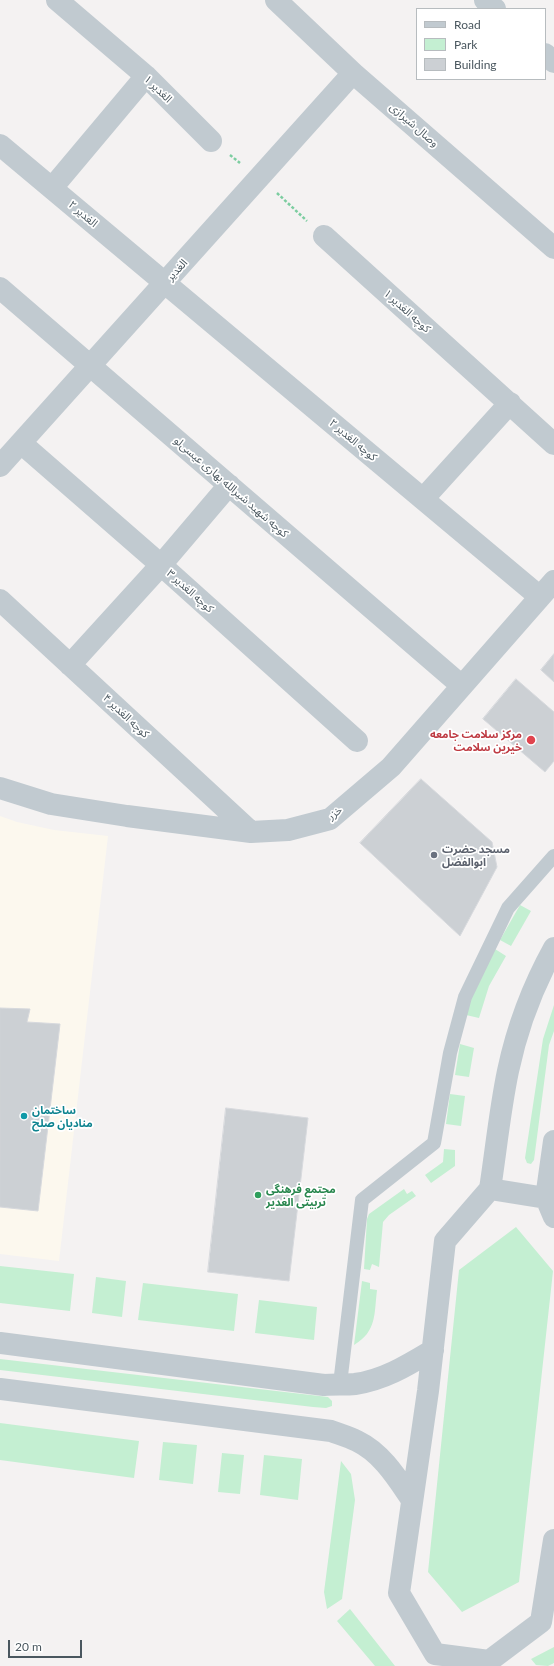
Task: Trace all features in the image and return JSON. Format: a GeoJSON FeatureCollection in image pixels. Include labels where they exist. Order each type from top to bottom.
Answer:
{"type":"FeatureCollection","features":[{"type":"Feature","properties":{"kind":"street","name":"الغدیر ۱"},"geometry":{"type":"LineString","coordinates":[[57,0],[146,76],[211,141]]}},
{"type":"Feature","properties":{"kind":"street","name":"وصال شیرازی"},"geometry":{"type":"LineString","coordinates":[[276,0],[353,73],[554,248]]}},
{"type":"Feature","properties":{"kind":"street"},"geometry":{"type":"LineString","coordinates":[[485,0],[494,8]]}},
{"type":"Feature","properties":{"kind":"street"},"geometry":{"type":"LineString","coordinates":[[546,55],[554,62]]}},
{"type":"Feature","properties":{"kind":"street","name":"الغدیر"},"geometry":{"type":"LineString","coordinates":[[0,466],[353,73]]}},
{"type":"Feature","properties":{"kind":"street"},"geometry":{"type":"LineString","coordinates":[[52,188],[146,76]]}},
{"type":"Feature","properties":{"kind":"street","name":"۲ الغدیر"},"geometry":{"type":"LineString","coordinates":[[0,145],[165,282]]}},
{"type":"Feature","properties":{"kind":"street","name":"کوچه الغدیر ۱"},"geometry":{"type":"LineString","coordinates":[[324,236],[554,444]]}},
{"type":"Feature","properties":{"kind":"street","name":"کوچه الغدیر ۲"},"geometry":{"type":"LineString","coordinates":[[165,282],[540,597]]}},
{"type":"Feature","properties":{"kind":"street","name":"کوچه شهید شیرالله بهاری عیسی‌لو"},"geometry":{"type":"LineString","coordinates":[[0,288],[462,686]]}},
{"type":"Feature","properties":{"kind":"street"},"geometry":{"type":"LineString","coordinates":[[423,499],[510,403]]}},
{"type":"Feature","properties":{"kind":"street","name":"کوچه الغدیر ۳"},"geometry":{"type":"LineString","coordinates":[[21,443],[161,565],[358,741]]}},
{"type":"Feature","properties":{"kind":"street"},"geometry":{"type":"LineString","coordinates":[[70,665],[161,565],[229,485]]}},
{"type":"Feature","properties":{"kind":"street","name":"خزر"},"geometry":{"type":"LineString","coordinates":[[0,788],[51,804],[127,816],[252,832],[288,830],[330,818],[391,767],[554,581]]}},
{"type":"Feature","properties":{"kind":"street","name":"کوچه الغدیر ۴"},"geometry":{"type":"LineString","coordinates":[[0,600],[252,832]]}},
{"type":"Feature","properties":{"kind":"street"},"geometry":{"type":"LineString","coordinates":[[554,948],[541,971],[524,1015],[508,1071],[490,1189],[445,1241],[433,1350],[399,1593],[434,1660],[489,1663],[541,1622],[554,1540]]}},
{"type":"Feature","properties":{"kind":"street"},"geometry":{"type":"LineString","coordinates":[[490,1189],[550,1207],[554,1141]]}},
{"type":"Feature","properties":{"kind":"street"},"geometry":{"type":"LineString","coordinates":[[0,1343],[324,1385],[355,1384],[383,1378],[404,1368],[433,1350]]}},
{"type":"Feature","properties":{"kind":"street"},"geometry":{"type":"LineString","coordinates":[[0,1389],[330,1431],[357,1441],[373,1452],[388,1466],[412,1500]]}},
{"type":"Feature","properties":{"kind":"lane"},"geometry":{"type":"LineString","coordinates":[[340,1384],[362,1200],[434,1143],[450,1053],[465,997],[508,908],[554,856]]}},
{"type":"Feature","properties":{"kind":"path"},"geometry":{"type":"LineString","coordinates":[[211,141],[259,177],[324,236]]}},
{"type":"Feature","properties":{"kind":"shaded area"},"geometry":{"type":"Polygon","coordinates":[[[0,816],[17,822],[54,830],[108,836],[59,1261],[0,1254],[0,1207],[38,1211],[59,1024],[27,1022],[29,1010],[0,1008],[0,816]]]}},
{"type":"Feature","properties":{"kind":"green space"},"geometry":{"type":"Polygon","coordinates":[[[520,905],[531,911],[511,946],[500,940],[520,905]]]}},
{"type":"Feature","properties":{"kind":"green space"},"geometry":{"type":"Polygon","coordinates":[[[495,949],[506,956],[489,986],[479,1018],[466,1015],[477,979],[495,949]]]}},
{"type":"Feature","properties":{"kind":"green space"},"geometry":{"type":"Polygon","coordinates":[[[554,1005],[554,1031],[549,1045],[534,1160],[531,1164],[527,1163],[525,1158],[543,1039],[554,1005]]]}},
{"type":"Feature","properties":{"kind":"green space"},"geometry":{"type":"Polygon","coordinates":[[[460,1044],[474,1048],[469,1077],[455,1075],[460,1044]]]}},
{"type":"Feature","properties":{"kind":"green space"},"geometry":{"type":"Polygon","coordinates":[[[450,1094],[465,1096],[461,1126],[446,1124],[450,1094]]]}},
{"type":"Feature","properties":{"kind":"green space"},"geometry":{"type":"Polygon","coordinates":[[[444,1149],[455,1150],[455,1166],[431,1183],[425,1175],[443,1162],[444,1149]]]}},
{"type":"Feature","properties":{"kind":"green space"},"geometry":{"type":"Polygon","coordinates":[[[404,1189],[407,1194],[412,1191],[416,1196],[389,1215],[383,1222],[379,1267],[372,1264],[370,1270],[364,1269],[367,1219],[369,1214],[404,1189]]]}},
{"type":"Feature","properties":{"kind":"green space"},"geometry":{"type":"Polygon","coordinates":[[[516,1227],[553,1271],[519,1582],[462,1612],[428,1572],[459,1270],[516,1227]]]}},
{"type":"Feature","properties":{"kind":"green space"},"geometry":{"type":"Polygon","coordinates":[[[0,1266],[74,1274],[70,1311],[0,1303],[0,1266]]]}},
{"type":"Feature","properties":{"kind":"green space"},"geometry":{"type":"Polygon","coordinates":[[[96,1277],[126,1281],[122,1317],[92,1313],[96,1277]]]}},
{"type":"Feature","properties":{"kind":"green space"},"geometry":{"type":"Polygon","coordinates":[[[362,1281],[370,1283],[370,1289],[377,1290],[374,1314],[371,1328],[361,1340],[354,1345],[362,1281]]]}},
{"type":"Feature","properties":{"kind":"green space"},"geometry":{"type":"Polygon","coordinates":[[[143,1283],[238,1294],[234,1331],[138,1320],[143,1283]]]}},
{"type":"Feature","properties":{"kind":"green space"},"geometry":{"type":"Polygon","coordinates":[[[259,1300],[317,1307],[314,1340],[255,1333],[259,1300]]]}},
{"type":"Feature","properties":{"kind":"green space"},"geometry":{"type":"Polygon","coordinates":[[[0,1359],[328,1397],[332,1401],[332,1406],[326,1408],[313,1407],[0,1370],[0,1359]]]}},
{"type":"Feature","properties":{"kind":"green space"},"geometry":{"type":"Polygon","coordinates":[[[0,1423],[139,1441],[134,1478],[0,1460],[0,1423]]]}},
{"type":"Feature","properties":{"kind":"green space"},"geometry":{"type":"Polygon","coordinates":[[[163,1442],[197,1445],[193,1484],[159,1480],[163,1442]]]}},
{"type":"Feature","properties":{"kind":"green space"},"geometry":{"type":"Polygon","coordinates":[[[222,1453],[244,1455],[240,1494],[218,1492],[222,1453]]]}},
{"type":"Feature","properties":{"kind":"green space"},"geometry":{"type":"Polygon","coordinates":[[[264,1455],[302,1459],[298,1500],[260,1495],[264,1455]]]}},
{"type":"Feature","properties":{"kind":"green space"},"geometry":{"type":"Polygon","coordinates":[[[341,1461],[351,1474],[355,1500],[342,1599],[327,1609],[324,1592],[341,1461]]]}},
{"type":"Feature","properties":{"kind":"green space"},"geometry":{"type":"Polygon","coordinates":[[[350,1609],[395,1666],[375,1666],[337,1621],[350,1609]]]}},
{"type":"Feature","properties":{"kind":"green space"},"geometry":{"type":"Polygon","coordinates":[[[554,1647],[554,1663],[548,1666],[536,1665],[531,1659],[554,1647]]]}},
{"type":"Feature","properties":{"kind":"building"},"geometry":{"type":"Polygon","coordinates":[[[554,654],[554,682],[541,670],[554,654]]]}},
{"type":"Feature","properties":{"kind":"building","name":"مرکز سلامت جامعه خیرین سلامت"},"geometry":{"type":"Polygon","coordinates":[[[516,679],[554,712],[554,761],[545,772],[483,719],[516,679]]]}},
{"type":"Feature","properties":{"kind":"building","name":"مسجد حضرت ابوالفضل"},"geometry":{"type":"Polygon","coordinates":[[[421,779],[492,842],[497,867],[460,936],[360,843],[421,779]]]}},
{"type":"Feature","properties":{"kind":"building","name":"ساختمان منادیان صلح"},"geometry":{"type":"Polygon","coordinates":[[[0,1008],[30,1009],[27,1022],[60,1024],[38,1211],[0,1207],[0,1008]]]}},
{"type":"Feature","properties":{"kind":"building","name":"مجتمع فرهنگی تربیتی الغدیر"},"geometry":{"type":"Polygon","coordinates":[[[226,1108],[308,1118],[289,1281],[208,1272],[226,1108]]]}},
{"type":"Feature","properties":{"kind":"place","name":"مرکز سلامت جامعه خیرین سلامت"},"geometry":{"type":"Point","coordinates":[531,740]}},
{"type":"Feature","properties":{"kind":"place","name":"مسجد حضرت ابوالفضل"},"geometry":{"type":"Point","coordinates":[434,855]}},
{"type":"Feature","properties":{"kind":"place","name":"ساختمان منادیان صلح"},"geometry":{"type":"Point","coordinates":[24,1116]}},
{"type":"Feature","properties":{"kind":"place","name":"مجتمع فرهنگی تربیتی الغدیر"},"geometry":{"type":"Point","coordinates":[258,1195]}}]}
